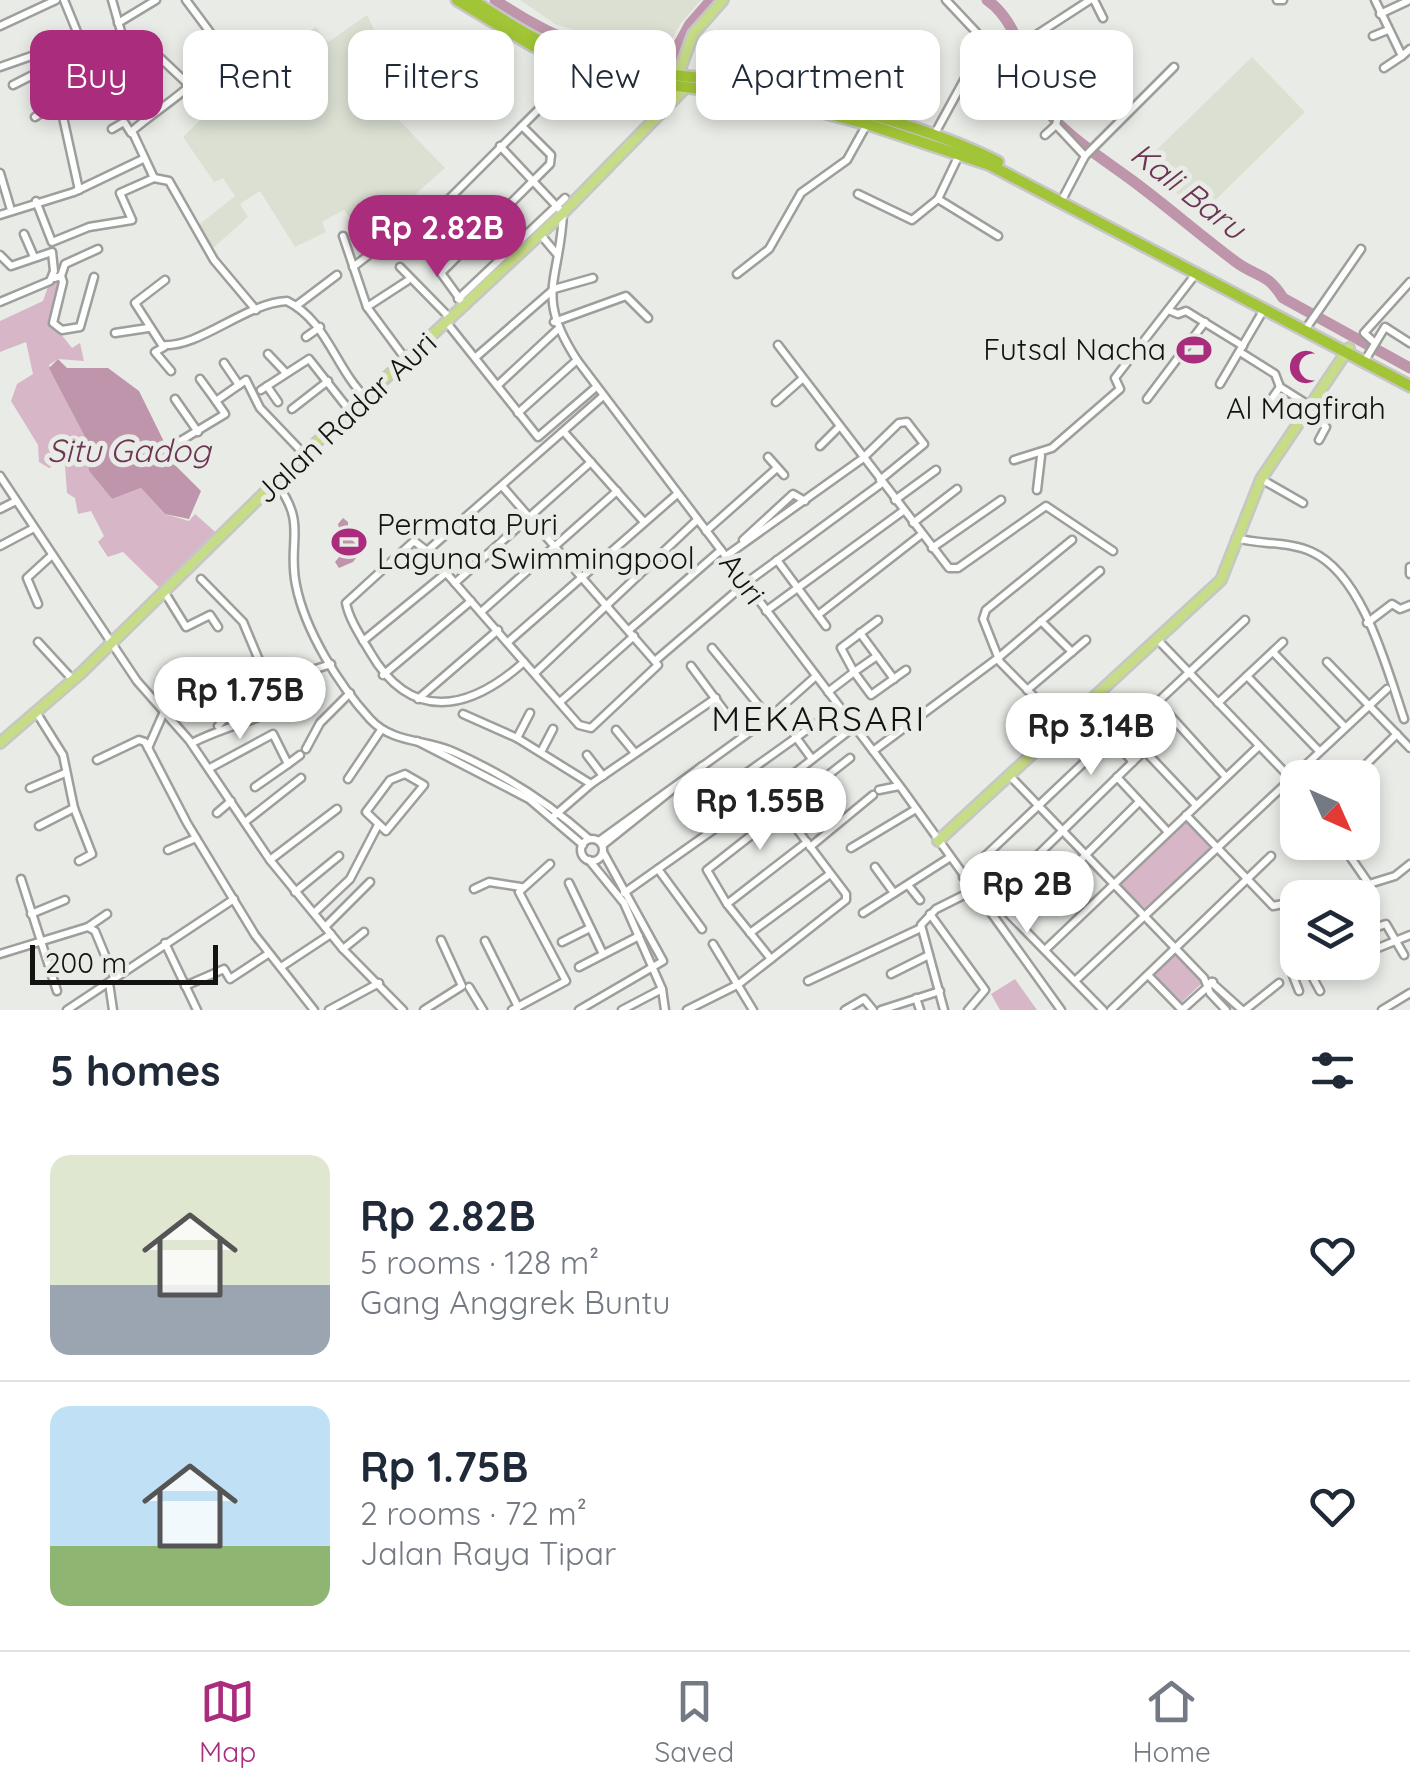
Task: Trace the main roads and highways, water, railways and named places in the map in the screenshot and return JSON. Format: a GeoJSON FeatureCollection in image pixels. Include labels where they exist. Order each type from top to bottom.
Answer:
{"type":"FeatureCollection","features":[{"type":"Feature","properties":{"kind":"highway"},"geometry":{"type":"LineString","coordinates":[[457,0],[542,51],[588,68],[696,82]]}},
{"type":"Feature","properties":{"kind":"highway"},"geometry":{"type":"LineString","coordinates":[[472,0],[568,54],[682,82]]}},
{"type":"Feature","properties":{"kind":"highway"},"geometry":{"type":"LineString","coordinates":[[854,120],[961,149],[1262,311],[1313,329]]}},
{"type":"Feature","properties":{"kind":"highway"},"geometry":{"type":"LineString","coordinates":[[877,120],[934,136],[1064,196],[1410,383]]}},
{"type":"Feature","properties":{"kind":"highway"},"geometry":{"type":"LineString","coordinates":[[1348,351],[1372,348],[1410,383]]}},
{"type":"Feature","properties":{"kind":"main road"},"geometry":{"type":"LineString","coordinates":[[682,82],[693,34],[723,0]]}},
{"type":"Feature","properties":{"kind":"main road","name":"Jalan Radar Auri"},"geometry":{"type":"LineString","coordinates":[[2,738],[114,642],[304,454],[449,321],[462,302],[540,234],[682,82]]}},
{"type":"Feature","properties":{"kind":"main road"},"geometry":{"type":"LineString","coordinates":[[938,842],[1221,580],[1234,538],[1261,479],[1348,351]]}},
{"type":"Feature","properties":{"kind":"water","name":"Situ Gadog"},"geometry":{"type":"Polygon","coordinates":[[[58,359],[67,368],[108,368],[139,391],[176,466],[201,491],[189,519],[165,514],[141,488],[112,499],[89,471],[84,435],[49,368],[58,359]]]}},
{"type":"Feature","properties":{"kind":"water","name":"Permata Puri Laguna Swimmingpool"},"geometry":{"type":"Polygon","coordinates":[[[343,518],[348,522],[348,536],[362,550],[353,562],[339,568],[335,562],[344,551],[338,524],[343,518]]]}},
{"type":"Feature","properties":{"kind":"waterway","name":"Kali Baru"},"geometry":{"type":"LineString","coordinates":[[495,0],[577,44],[622,58],[668,64],[690,24],[711,0]]}},
{"type":"Feature","properties":{"kind":"waterway","name":"Kali Baru"},"geometry":{"type":"LineString","coordinates":[[987,0],[1010,25],[1044,105],[1072,136],[1236,262],[1266,279],[1283,298],[1410,368]]}},
{"type":"Feature","properties":{"kind":"place","name":"Futsal Nacha"},"geometry":{"type":"Point","coordinates":[1194,350]}},
{"type":"Feature","properties":{"kind":"place","name":"Al Magfirah"},"geometry":{"type":"Point","coordinates":[1306,367]}},
{"type":"Feature","properties":{"kind":"place","name":"Permata Puri Laguna Swimmingpool"},"geometry":{"type":"Point","coordinates":[349,542]}},
{"type":"Feature","properties":{"kind":"district","name":"MEKARSARI"},"geometry":{"type":"Point","coordinates":[819,719]}}]}
